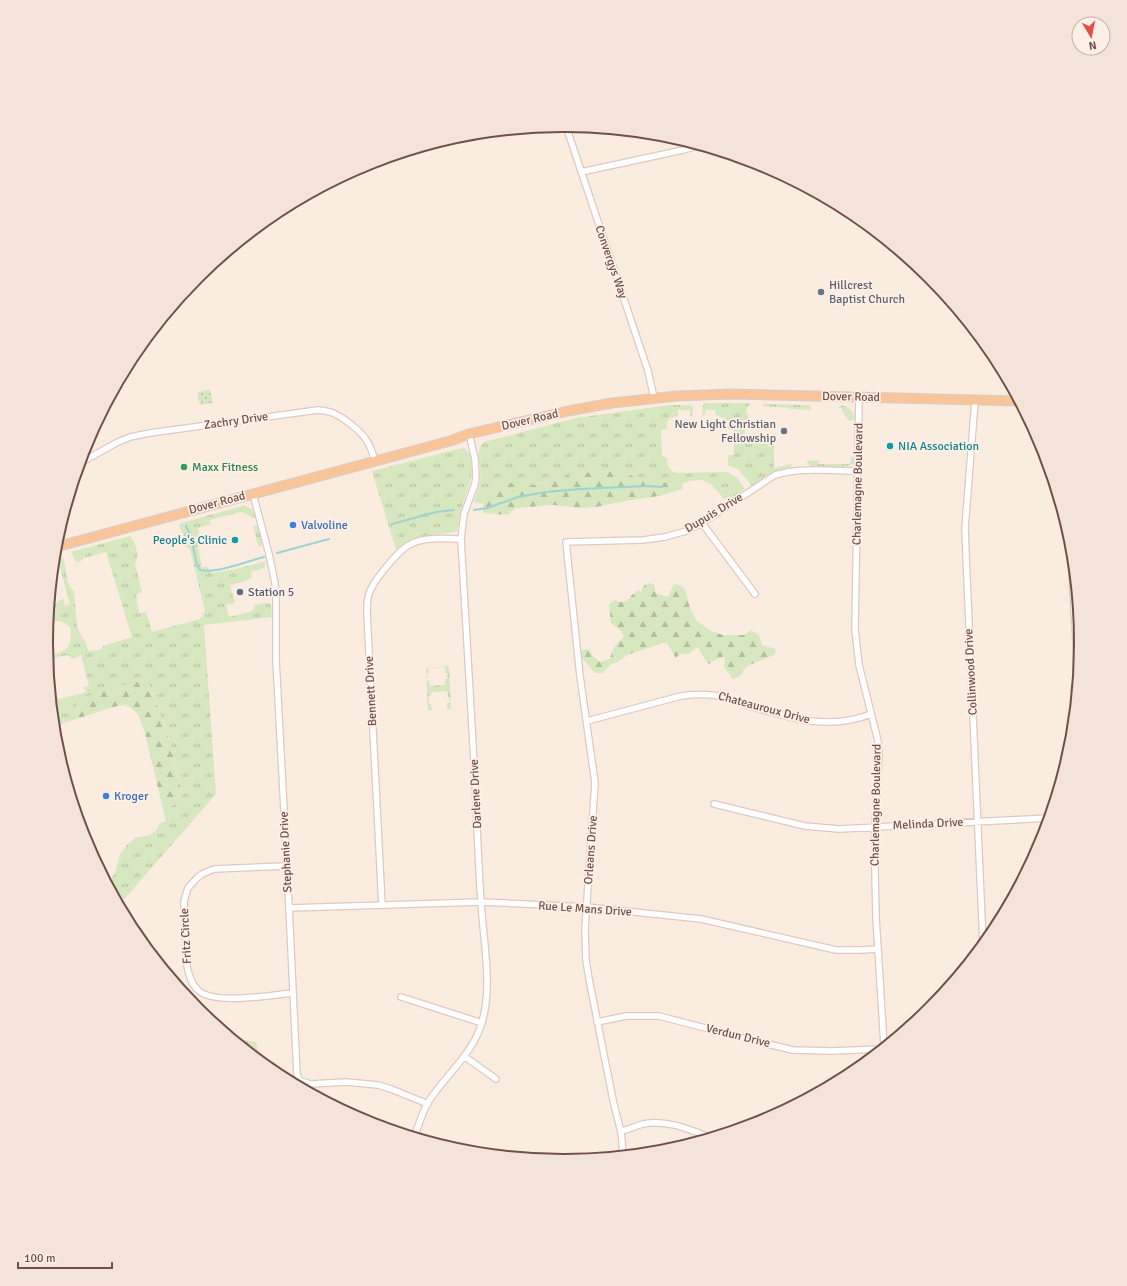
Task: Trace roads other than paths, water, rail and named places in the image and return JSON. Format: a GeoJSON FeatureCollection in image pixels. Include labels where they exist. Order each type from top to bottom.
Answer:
{"type":"FeatureCollection","features":[{"type":"Feature","properties":{"kind":"main road","name":"Dover Road"},"geometry":{"type":"LineString","coordinates":[[63,545],[450,441],[469,434],[568,411],[612,403],[654,398],[731,394],[1013,401]]}},
{"type":"Feature","properties":{"kind":"street","name":"Convergys Way"},"geometry":{"type":"LineString","coordinates":[[568,132],[648,371],[654,398]]}},
{"type":"Feature","properties":{"kind":"street"},"geometry":{"type":"LineString","coordinates":[[581,172],[689,148]]}},
{"type":"Feature","properties":{"kind":"street","name":"Charlemagne Boulevard"},"geometry":{"type":"LineString","coordinates":[[859,398],[854,629],[859,665],[878,741],[879,756],[875,827],[876,917],[884,1040]]}},
{"type":"Feature","properties":{"kind":"street","name":"Collinwood Drive"},"geometry":{"type":"LineString","coordinates":[[975,401],[965,528],[983,935]]}},
{"type":"Feature","properties":{"kind":"street","name":"Zachry Drive"},"geometry":{"type":"LineString","coordinates":[[88,458],[130,437],[318,410],[332,412],[360,433],[370,445],[375,461]]}},
{"type":"Feature","properties":{"kind":"street","name":"Darlene Drive"},"geometry":{"type":"LineString","coordinates":[[416,1131],[428,1104],[464,1056],[476,1037],[482,1023],[485,1010],[487,985],[461,539],[464,514],[475,484],[476,476],[475,459],[469,434]]}},
{"type":"Feature","properties":{"kind":"street","name":"Dupuis Drive"},"geometry":{"type":"LineString","coordinates":[[566,542],[643,540],[665,537],[686,531],[775,475],[783,472],[797,470],[858,471]]}},
{"type":"Feature","properties":{"kind":"street","name":"Stephanie Drive"},"geometry":{"type":"LineString","coordinates":[[253,494],[267,545],[275,583],[277,606],[276,660],[297,1074],[299,1079]]}},
{"type":"Feature","properties":{"kind":"street"},"geometry":{"type":"LineString","coordinates":[[702,522],[755,594]]}},
{"type":"Feature","properties":{"kind":"street","name":"Bennett Drive"},"geometry":{"type":"LineString","coordinates":[[382,905],[367,604],[368,599],[371,587],[397,555],[409,544],[425,540],[461,539]]}},
{"type":"Feature","properties":{"kind":"street","name":"Orleans Drive"},"geometry":{"type":"LineString","coordinates":[[566,542],[580,676],[595,786],[585,929],[586,960],[614,1103],[622,1131],[623,1150]]}},
{"type":"Feature","properties":{"kind":"street","name":"Chateauroux Drive"},"geometry":{"type":"LineString","coordinates":[[586,721],[681,696],[695,694],[712,694],[804,721],[839,722],[864,717],[871,714]]}},
{"type":"Feature","properties":{"kind":"street","name":"Melinda Drive"},"geometry":{"type":"LineString","coordinates":[[714,804],[804,826],[839,829],[1043,818]]}},
{"type":"Feature","properties":{"kind":"street","name":"Fritz Circle"},"geometry":{"type":"LineString","coordinates":[[287,866],[214,869],[197,878],[188,888],[184,901],[187,966],[192,984],[206,995],[229,999],[293,993]]}},
{"type":"Feature","properties":{"kind":"street","name":"Rue Le Mans Drive"},"geometry":{"type":"LineString","coordinates":[[289,908],[481,902],[587,907],[701,919],[836,950],[878,949]]}},
{"type":"Feature","properties":{"kind":"street"},"geometry":{"type":"LineString","coordinates":[[400,997],[482,1023]]}},
{"type":"Feature","properties":{"kind":"street","name":"Verdun Drive"},"geometry":{"type":"LineString","coordinates":[[597,1022],[626,1016],[659,1016],[794,1050],[831,1051],[872,1049]]}},
{"type":"Feature","properties":{"kind":"street"},"geometry":{"type":"LineString","coordinates":[[464,1056],[496,1079]]}},
{"type":"Feature","properties":{"kind":"street","name":"Stephanie Drive"},"geometry":{"type":"LineString","coordinates":[[303,1082],[311,1084],[346,1082],[378,1085],[428,1104]]}},
{"type":"Feature","properties":{"kind":"street"},"geometry":{"type":"LineString","coordinates":[[622,1131],[644,1124],[664,1124],[683,1127],[702,1134]]}},
{"type":"Feature","properties":{"kind":"waterway"},"geometry":{"type":"LineString","coordinates":[[474,510],[487,508],[518,497],[546,492],[647,486],[662,487]]}},
{"type":"Feature","properties":{"kind":"waterway"},"geometry":{"type":"LineString","coordinates":[[392,524],[436,512],[454,510]]}},
{"type":"Feature","properties":{"kind":"waterway"},"geometry":{"type":"LineString","coordinates":[[186,526],[191,537],[197,565],[200,570],[206,571],[223,569],[264,557]]}},
{"type":"Feature","properties":{"kind":"waterway"},"geometry":{"type":"LineString","coordinates":[[277,553],[329,539]]}},
{"type":"Feature","properties":{"kind":"place","name":"Hillcrest Baptist Church"},"geometry":{"type":"Point","coordinates":[821,292]}},
{"type":"Feature","properties":{"kind":"place","name":"New Light Christian Fellowship"},"geometry":{"type":"Point","coordinates":[784,431]}},
{"type":"Feature","properties":{"kind":"place","name":"NIA Association"},"geometry":{"type":"Point","coordinates":[890,446]}},
{"type":"Feature","properties":{"kind":"place","name":"Maxx Fitness"},"geometry":{"type":"Point","coordinates":[184,467]}},
{"type":"Feature","properties":{"kind":"place","name":"Valvoline"},"geometry":{"type":"Point","coordinates":[293,525]}},
{"type":"Feature","properties":{"kind":"place","name":"People's Clinic"},"geometry":{"type":"Point","coordinates":[235,540]}},
{"type":"Feature","properties":{"kind":"place","name":"Station 5"},"geometry":{"type":"Point","coordinates":[240,592]}},
{"type":"Feature","properties":{"kind":"place","name":"Kroger"},"geometry":{"type":"Point","coordinates":[106,796]}}]}
